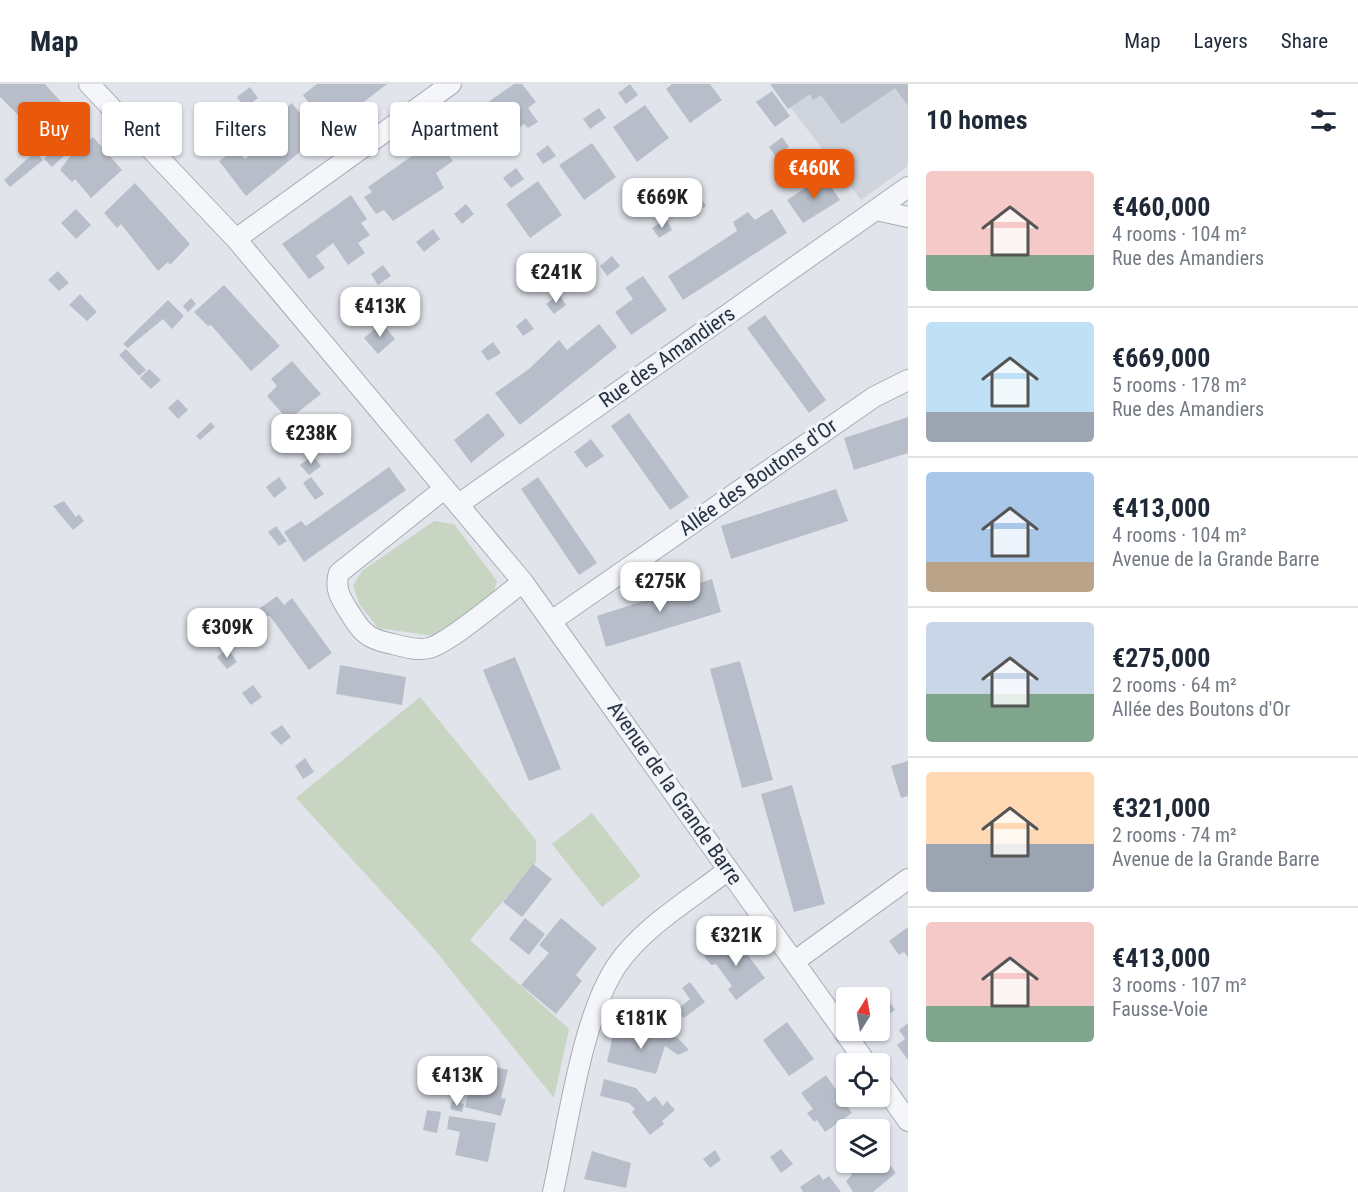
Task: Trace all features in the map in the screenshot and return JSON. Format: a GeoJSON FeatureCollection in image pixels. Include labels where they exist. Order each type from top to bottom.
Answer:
{"type":"FeatureCollection","features":[{"type":"Feature","properties":{"kind":"street","name":"Avenue de la Grande Barre"},"geometry":{"type":"LineString","coordinates":[[89,84],[236,239],[523,582],[553,620],[859,1053]]}},
{"type":"Feature","properties":{"kind":"street"},"geometry":{"type":"LineString","coordinates":[[236,239],[451,84]]}},
{"type":"Feature","properties":{"kind":"street","name":"Rue des Amandiers"},"geometry":{"type":"LineString","coordinates":[[459,504],[908,187]]}},
{"type":"Feature","properties":{"kind":"street"},"geometry":{"type":"LineString","coordinates":[[876,210],[908,217]]}},
{"type":"Feature","properties":{"kind":"street","name":"Allée des Boutons d'Or"},"geometry":{"type":"LineString","coordinates":[[553,620],[874,396],[908,380]]}},
{"type":"Feature","properties":{"kind":"street"},"geometry":{"type":"LineString","coordinates":[[444,489],[339,573],[336,583],[339,595],[362,632],[374,640],[411,648],[430,648],[446,639],[523,582]]}},
{"type":"Feature","properties":{"kind":"street"},"geometry":{"type":"LineString","coordinates":[[553,1192],[588,1033],[599,1000],[617,965],[641,938],[728,870]]}},
{"type":"Feature","properties":{"kind":"street"},"geometry":{"type":"LineString","coordinates":[[795,962],[908,879]]}},
{"type":"Feature","properties":{"kind":"street"},"geometry":{"type":"LineString","coordinates":[[890,1096],[908,1121]]}},
{"type":"Feature","properties":{"kind":"shaded area"},"geometry":{"type":"Polygon","coordinates":[[[773,84],[908,84],[908,166],[861,200],[773,84]]]}},
{"type":"Feature","properties":{"kind":"green space"},"geometry":{"type":"Polygon","coordinates":[[[434,521],[454,524],[497,581],[493,595],[433,636],[378,628],[360,605],[353,586],[362,571],[434,521]]]}},
{"type":"Feature","properties":{"kind":"green space"},"geometry":{"type":"Polygon","coordinates":[[[420,697],[536,840],[536,862],[470,940],[569,1029],[554,1098],[434,949],[296,798],[420,697]]]}},
{"type":"Feature","properties":{"kind":"green space"},"geometry":{"type":"Polygon","coordinates":[[[592,813],[641,876],[602,907],[552,844],[592,813]]]}},
{"type":"Feature","properties":{"kind":"building"},"geometry":{"type":"Polygon","coordinates":[[[0,84],[45,84],[61,102],[18,102],[18,115],[0,97],[0,84]]]}},
{"type":"Feature","properties":{"kind":"building"},"geometry":{"type":"Polygon","coordinates":[[[317,84],[387,84],[364,102],[308,102],[303,95],[317,84]]]}},
{"type":"Feature","properties":{"kind":"building"},"geometry":{"type":"Polygon","coordinates":[[[514,84],[522,84],[536,102],[528,108],[538,122],[528,128],[524,124],[520,127],[520,102],[488,102],[514,84]]]}},
{"type":"Feature","properties":{"kind":"building"},"geometry":{"type":"Polygon","coordinates":[[[630,84],[638,95],[626,104],[618,93],[630,84]]]}},
{"type":"Feature","properties":{"kind":"building"},"geometry":{"type":"Polygon","coordinates":[[[672,84],[710,84],[722,100],[690,123],[666,89],[672,84]]]}},
{"type":"Feature","properties":{"kind":"building"},"geometry":{"type":"Polygon","coordinates":[[[770,84],[908,84],[908,106],[895,88],[842,124],[821,95],[813,100],[810,94],[788,109],[770,84]]]}},
{"type":"Feature","properties":{"kind":"building"},"geometry":{"type":"Polygon","coordinates":[[[250,87],[258,98],[253,102],[241,102],[237,97],[250,87]]]}},
{"type":"Feature","properties":{"kind":"building"},"geometry":{"type":"Polygon","coordinates":[[[772,91],[790,116],[775,127],[756,102],[772,91]]]}},
{"type":"Feature","properties":{"kind":"building"},"geometry":{"type":"Polygon","coordinates":[[[292,103],[300,113],[300,152],[246,196],[219,161],[226,156],[242,156],[245,159],[249,156],[288,156],[288,106],[292,103]]]}},
{"type":"Feature","properties":{"kind":"building"},"geometry":{"type":"Polygon","coordinates":[[[645,105],[669,138],[637,162],[613,127],[645,105]]]}},
{"type":"Feature","properties":{"kind":"building"},"geometry":{"type":"Polygon","coordinates":[[[599,108],[606,118],[590,129],[583,119],[599,108]]]}},
{"type":"Feature","properties":{"kind":"building"},"geometry":{"type":"Polygon","coordinates":[[[93,137],[102,147],[102,156],[110,156],[122,170],[91,198],[75,179],[72,182],[60,170],[70,156],[90,156],[90,139],[93,137]]]}},
{"type":"Feature","properties":{"kind":"building"},"geometry":{"type":"Polygon","coordinates":[[[782,137],[789,147],[776,157],[769,147],[782,137]]]}},
{"type":"Feature","properties":{"kind":"building"},"geometry":{"type":"Polygon","coordinates":[[[592,143],[616,177],[584,200],[559,165],[592,143]]]}},
{"type":"Feature","properties":{"kind":"building"},"geometry":{"type":"Polygon","coordinates":[[[548,145],[556,156],[543,164],[536,154],[548,145]]]}},
{"type":"Feature","properties":{"kind":"building"},"geometry":{"type":"Polygon","coordinates":[[[31,156],[39,156],[43,160],[10,187],[4,180],[31,156]]]}},
{"type":"Feature","properties":{"kind":"building"},"geometry":{"type":"Polygon","coordinates":[[[47,156],[64,156],[52,167],[44,159],[47,156]]]}},
{"type":"Feature","properties":{"kind":"building"},"geometry":{"type":"Polygon","coordinates":[[[412,156],[449,156],[453,161],[436,173],[444,188],[393,221],[384,210],[376,214],[364,197],[372,192],[368,187],[412,156]]]}},
{"type":"Feature","properties":{"kind":"building"},"geometry":{"type":"Polygon","coordinates":[[[516,168],[524,179],[511,188],[503,178],[516,168]]]}},
{"type":"Feature","properties":{"kind":"building"},"geometry":{"type":"Polygon","coordinates":[[[824,176],[840,200],[803,223],[787,200],[824,176]]]}},
{"type":"Feature","properties":{"kind":"building"},"geometry":{"type":"Polygon","coordinates":[[[538,181],[562,215],[530,238],[506,204],[538,181]]]}},
{"type":"Feature","properties":{"kind":"building"},"geometry":{"type":"Polygon","coordinates":[[[135,183],[190,244],[170,265],[168,262],[158,271],[121,224],[117,228],[104,213],[135,183]]]}},
{"type":"Feature","properties":{"kind":"building"},"geometry":{"type":"Polygon","coordinates":[[[351,195],[367,219],[361,223],[370,235],[358,243],[365,253],[348,265],[333,243],[316,256],[325,268],[309,279],[282,244],[351,195]]]}},
{"type":"Feature","properties":{"kind":"building"},"geometry":{"type":"Polygon","coordinates":[[[699,195],[706,206],[693,215],[686,204],[699,195]]]}},
{"type":"Feature","properties":{"kind":"building"},"geometry":{"type":"Polygon","coordinates":[[[466,204],[474,214],[462,224],[454,214],[466,204]]]}},
{"type":"Feature","properties":{"kind":"building"},"geometry":{"type":"Polygon","coordinates":[[[76,209],[91,225],[76,239],[61,223],[76,209]]]}},
{"type":"Feature","properties":{"kind":"building"},"geometry":{"type":"Polygon","coordinates":[[[772,209],[787,233],[683,300],[668,276],[737,231],[733,222],[748,212],[755,220],[772,209]]]}},
{"type":"Feature","properties":{"kind":"building"},"geometry":{"type":"Polygon","coordinates":[[[666,219],[672,230],[659,238],[652,228],[666,219]]]}},
{"type":"Feature","properties":{"kind":"building"},"geometry":{"type":"Polygon","coordinates":[[[433,229],[440,239],[424,252],[416,242],[433,229]]]}},
{"type":"Feature","properties":{"kind":"building"},"geometry":{"type":"Polygon","coordinates":[[[612,256],[620,266],[607,276],[600,266],[612,256]]]}},
{"type":"Feature","properties":{"kind":"building"},"geometry":{"type":"Polygon","coordinates":[[[383,265],[391,276],[378,285],[371,274],[383,265]]]}},
{"type":"Feature","properties":{"kind":"building"},"geometry":{"type":"Polygon","coordinates":[[[58,271],[69,283],[59,291],[48,280],[58,271]]]}},
{"type":"Feature","properties":{"kind":"building"},"geometry":{"type":"Polygon","coordinates":[[[643,276],[667,310],[631,335],[615,312],[633,299],[625,288],[643,276]]]}},
{"type":"Feature","properties":{"kind":"building"},"geometry":{"type":"Polygon","coordinates":[[[224,285],[280,346],[251,371],[211,325],[208,326],[194,312],[224,285]]]}},
{"type":"Feature","properties":{"kind":"building"},"geometry":{"type":"Polygon","coordinates":[[[80,294],[97,312],[87,321],[69,305],[80,294]]]}},
{"type":"Feature","properties":{"kind":"building"},"geometry":{"type":"Polygon","coordinates":[[[559,294],[566,305],[554,314],[546,304],[559,294]]]}},
{"type":"Feature","properties":{"kind":"building"},"geometry":{"type":"Polygon","coordinates":[[[191,298],[196,304],[188,312],[183,306],[191,298]]]}},
{"type":"Feature","properties":{"kind":"building"},"geometry":{"type":"Polygon","coordinates":[[[168,300],[184,316],[172,329],[163,319],[128,348],[123,344],[168,300]]]}},
{"type":"Feature","properties":{"kind":"building"},"geometry":{"type":"Polygon","coordinates":[[[765,315],[826,400],[809,413],[747,328],[765,315]]]}},
{"type":"Feature","properties":{"kind":"building"},"geometry":{"type":"Polygon","coordinates":[[[526,318],[534,329],[523,336],[516,326],[526,318]]]}},
{"type":"Feature","properties":{"kind":"building"},"geometry":{"type":"Polygon","coordinates":[[[382,323],[395,339],[378,354],[364,338],[382,323]]]}},
{"type":"Feature","properties":{"kind":"building"},"geometry":{"type":"Polygon","coordinates":[[[599,324],[617,347],[520,425],[495,393],[529,369],[559,340],[567,350],[599,324]]]}},
{"type":"Feature","properties":{"kind":"building"},"geometry":{"type":"Polygon","coordinates":[[[493,342],[501,353],[488,361],[481,351],[493,342]]]}},
{"type":"Feature","properties":{"kind":"building"},"geometry":{"type":"Polygon","coordinates":[[[126,349],[146,370],[139,376],[119,355],[126,349]]]}},
{"type":"Feature","properties":{"kind":"building"},"geometry":{"type":"Polygon","coordinates":[[[292,361],[321,394],[288,420],[267,396],[277,386],[271,379],[292,361]]]}},
{"type":"Feature","properties":{"kind":"building"},"geometry":{"type":"Polygon","coordinates":[[[149,369],[161,380],[151,389],[140,378],[149,369]]]}},
{"type":"Feature","properties":{"kind":"building"},"geometry":{"type":"Polygon","coordinates":[[[178,399],[188,410],[178,419],[168,408],[178,399]]]}},
{"type":"Feature","properties":{"kind":"building"},"geometry":{"type":"Polygon","coordinates":[[[488,413],[505,435],[471,463],[454,440],[488,413]]]}},
{"type":"Feature","properties":{"kind":"building"},"geometry":{"type":"Polygon","coordinates":[[[629,413],[689,497],[670,510],[611,426],[629,413]]]}},
{"type":"Feature","properties":{"kind":"building"},"geometry":{"type":"Polygon","coordinates":[[[908,417],[908,453],[854,470],[844,438],[908,417]]]}},
{"type":"Feature","properties":{"kind":"building"},"geometry":{"type":"Polygon","coordinates":[[[211,422],[215,427],[200,440],[196,436],[211,422]]]}},
{"type":"Feature","properties":{"kind":"building"},"geometry":{"type":"Polygon","coordinates":[[[345,430],[353,440],[341,450],[333,440],[345,430]]]}},
{"type":"Feature","properties":{"kind":"building"},"geometry":{"type":"Polygon","coordinates":[[[591,439],[604,456],[586,468],[574,452],[591,439]]]}},
{"type":"Feature","properties":{"kind":"building"},"geometry":{"type":"Polygon","coordinates":[[[313,456],[321,466],[309,475],[300,465],[313,456]]]}},
{"type":"Feature","properties":{"kind":"building"},"geometry":{"type":"Polygon","coordinates":[[[389,467],[406,490],[304,562],[284,532],[301,521],[306,526],[389,467]]]}},
{"type":"Feature","properties":{"kind":"building"},"geometry":{"type":"Polygon","coordinates":[[[279,477],[287,488],[274,498],[266,487],[279,477]]]}},
{"type":"Feature","properties":{"kind":"building"},"geometry":{"type":"Polygon","coordinates":[[[311,477],[324,494],[315,500],[303,483],[311,477]]]}},
{"type":"Feature","properties":{"kind":"building"},"geometry":{"type":"Polygon","coordinates":[[[538,477],[597,563],[579,575],[521,489],[538,477]]]}},
{"type":"Feature","properties":{"kind":"building"},"geometry":{"type":"Polygon","coordinates":[[[836,489],[848,521],[731,559],[721,526],[836,489]]]}},
{"type":"Feature","properties":{"kind":"building"},"geometry":{"type":"Polygon","coordinates":[[[64,501],[76,517],[79,514],[84,521],[73,530],[53,506],[64,501]]]}},
{"type":"Feature","properties":{"kind":"building"},"geometry":{"type":"Polygon","coordinates":[[[276,526],[287,541],[279,546],[268,532],[276,526]]]}},
{"type":"Feature","properties":{"kind":"building"},"geometry":{"type":"Polygon","coordinates":[[[712,579],[721,612],[606,647],[597,616],[712,579]]]}},
{"type":"Feature","properties":{"kind":"building"},"geometry":{"type":"Polygon","coordinates":[[[277,596],[284,605],[292,598],[332,653],[309,670],[270,616],[266,616],[260,608],[277,596]]]}},
{"type":"Feature","properties":{"kind":"building"},"geometry":{"type":"Polygon","coordinates":[[[228,649],[237,662],[227,669],[217,657],[228,649]]]}},
{"type":"Feature","properties":{"kind":"building"},"geometry":{"type":"Polygon","coordinates":[[[515,657],[561,769],[529,781],[483,670],[515,657]]]}},
{"type":"Feature","properties":{"kind":"building"},"geometry":{"type":"Polygon","coordinates":[[[740,661],[773,780],[742,788],[710,669],[740,661]]]}},
{"type":"Feature","properties":{"kind":"building"},"geometry":{"type":"Polygon","coordinates":[[[340,665],[406,677],[402,705],[336,694],[340,665]]]}},
{"type":"Feature","properties":{"kind":"building"},"geometry":{"type":"Polygon","coordinates":[[[253,685],[262,697],[251,705],[242,693],[253,685]]]}},
{"type":"Feature","properties":{"kind":"building"},"geometry":{"type":"Polygon","coordinates":[[[282,725],[291,737],[281,745],[270,733],[282,725]]]}},
{"type":"Feature","properties":{"kind":"building"},"geometry":{"type":"Polygon","coordinates":[[[305,758],[314,772],[303,779],[295,766],[305,758]]]}},
{"type":"Feature","properties":{"kind":"building"},"geometry":{"type":"Polygon","coordinates":[[[908,761],[908,796],[901,798],[891,766],[908,761]]]}},
{"type":"Feature","properties":{"kind":"building"},"geometry":{"type":"Polygon","coordinates":[[[792,785],[825,904],[794,912],[761,794],[792,785]]]}},
{"type":"Feature","properties":{"kind":"building"},"geometry":{"type":"Polygon","coordinates":[[[533,864],[552,879],[522,917],[503,902],[533,864]]]}},
{"type":"Feature","properties":{"kind":"building"},"geometry":{"type":"Polygon","coordinates":[[[525,918],[545,934],[529,955],[509,939],[525,918]]]}},
{"type":"Feature","properties":{"kind":"building"},"geometry":{"type":"Polygon","coordinates":[[[561,918],[597,948],[576,975],[582,981],[556,1014],[521,985],[549,953],[539,945],[561,918]]]}},
{"type":"Feature","properties":{"kind":"building"},"geometry":{"type":"Polygon","coordinates":[[[908,927],[908,957],[904,952],[899,955],[889,941],[908,927]]]}},
{"type":"Feature","properties":{"kind":"building"},"geometry":{"type":"Polygon","coordinates":[[[733,935],[765,978],[736,1000],[728,989],[732,986],[716,964],[711,965],[704,956],[733,935]]]}},
{"type":"Feature","properties":{"kind":"building"},"geometry":{"type":"Polygon","coordinates":[[[690,982],[705,1002],[684,1018],[677,1010],[690,999],[682,988],[690,982]]]}},
{"type":"Feature","properties":{"kind":"building"},"geometry":{"type":"Polygon","coordinates":[[[890,1002],[895,1010],[890,1013],[890,1002]]]}},
{"type":"Feature","properties":{"kind":"building"},"geometry":{"type":"Polygon","coordinates":[[[787,1022],[814,1059],[789,1076],[763,1040],[787,1022]]]}},
{"type":"Feature","properties":{"kind":"building"},"geometry":{"type":"Polygon","coordinates":[[[908,1023],[908,1060],[897,1045],[905,1039],[899,1030],[908,1023]]]}},
{"type":"Feature","properties":{"kind":"building"},"geometry":{"type":"Polygon","coordinates":[[[615,1026],[660,1039],[662,1034],[678,1038],[689,1050],[678,1055],[665,1046],[656,1074],[607,1062],[615,1026]]]}},
{"type":"Feature","properties":{"kind":"building"},"geometry":{"type":"Polygon","coordinates":[[[475,1062],[508,1070],[501,1098],[506,1099],[501,1116],[465,1107],[475,1062]]]}},
{"type":"Feature","properties":{"kind":"building"},"geometry":{"type":"Polygon","coordinates":[[[826,1075],[836,1090],[836,1107],[848,1107],[852,1113],[843,1119],[836,1119],[836,1124],[825,1132],[817,1120],[814,1122],[807,1113],[813,1109],[801,1093],[826,1075]]]}},
{"type":"Feature","properties":{"kind":"building"},"geometry":{"type":"Polygon","coordinates":[[[604,1079],[636,1088],[648,1102],[655,1096],[663,1106],[667,1101],[675,1110],[662,1121],[664,1124],[650,1135],[632,1112],[635,1109],[629,1103],[600,1096],[604,1079]]]}},
{"type":"Feature","properties":{"kind":"building"},"geometry":{"type":"Polygon","coordinates":[[[452,1101],[464,1104],[462,1112],[450,1109],[452,1101]]]}},
{"type":"Feature","properties":{"kind":"building"},"geometry":{"type":"Polygon","coordinates":[[[427,1110],[441,1112],[437,1133],[423,1130],[427,1110]]]}},
{"type":"Feature","properties":{"kind":"building"},"geometry":{"type":"Polygon","coordinates":[[[449,1116],[496,1123],[488,1162],[455,1155],[460,1132],[447,1129],[449,1116]]]}},
{"type":"Feature","properties":{"kind":"building"},"geometry":{"type":"Polygon","coordinates":[[[781,1149],[793,1164],[781,1173],[770,1157],[781,1149]]]}},
{"type":"Feature","properties":{"kind":"building"},"geometry":{"type":"Polygon","coordinates":[[[715,1150],[721,1160],[710,1168],[703,1159],[715,1150]]]}},
{"type":"Feature","properties":{"kind":"building"},"geometry":{"type":"Polygon","coordinates":[[[592,1151],[631,1163],[626,1188],[584,1179],[592,1151]]]}},
{"type":"Feature","properties":{"kind":"building"},"geometry":{"type":"Polygon","coordinates":[[[890,1165],[896,1173],[873,1192],[853,1192],[846,1181],[852,1175],[851,1173],[890,1173],[890,1165]]]}},
{"type":"Feature","properties":{"kind":"building"},"geometry":{"type":"Polygon","coordinates":[[[819,1174],[823,1180],[829,1176],[841,1192],[803,1192],[800,1187],[819,1174]]]}}]}
